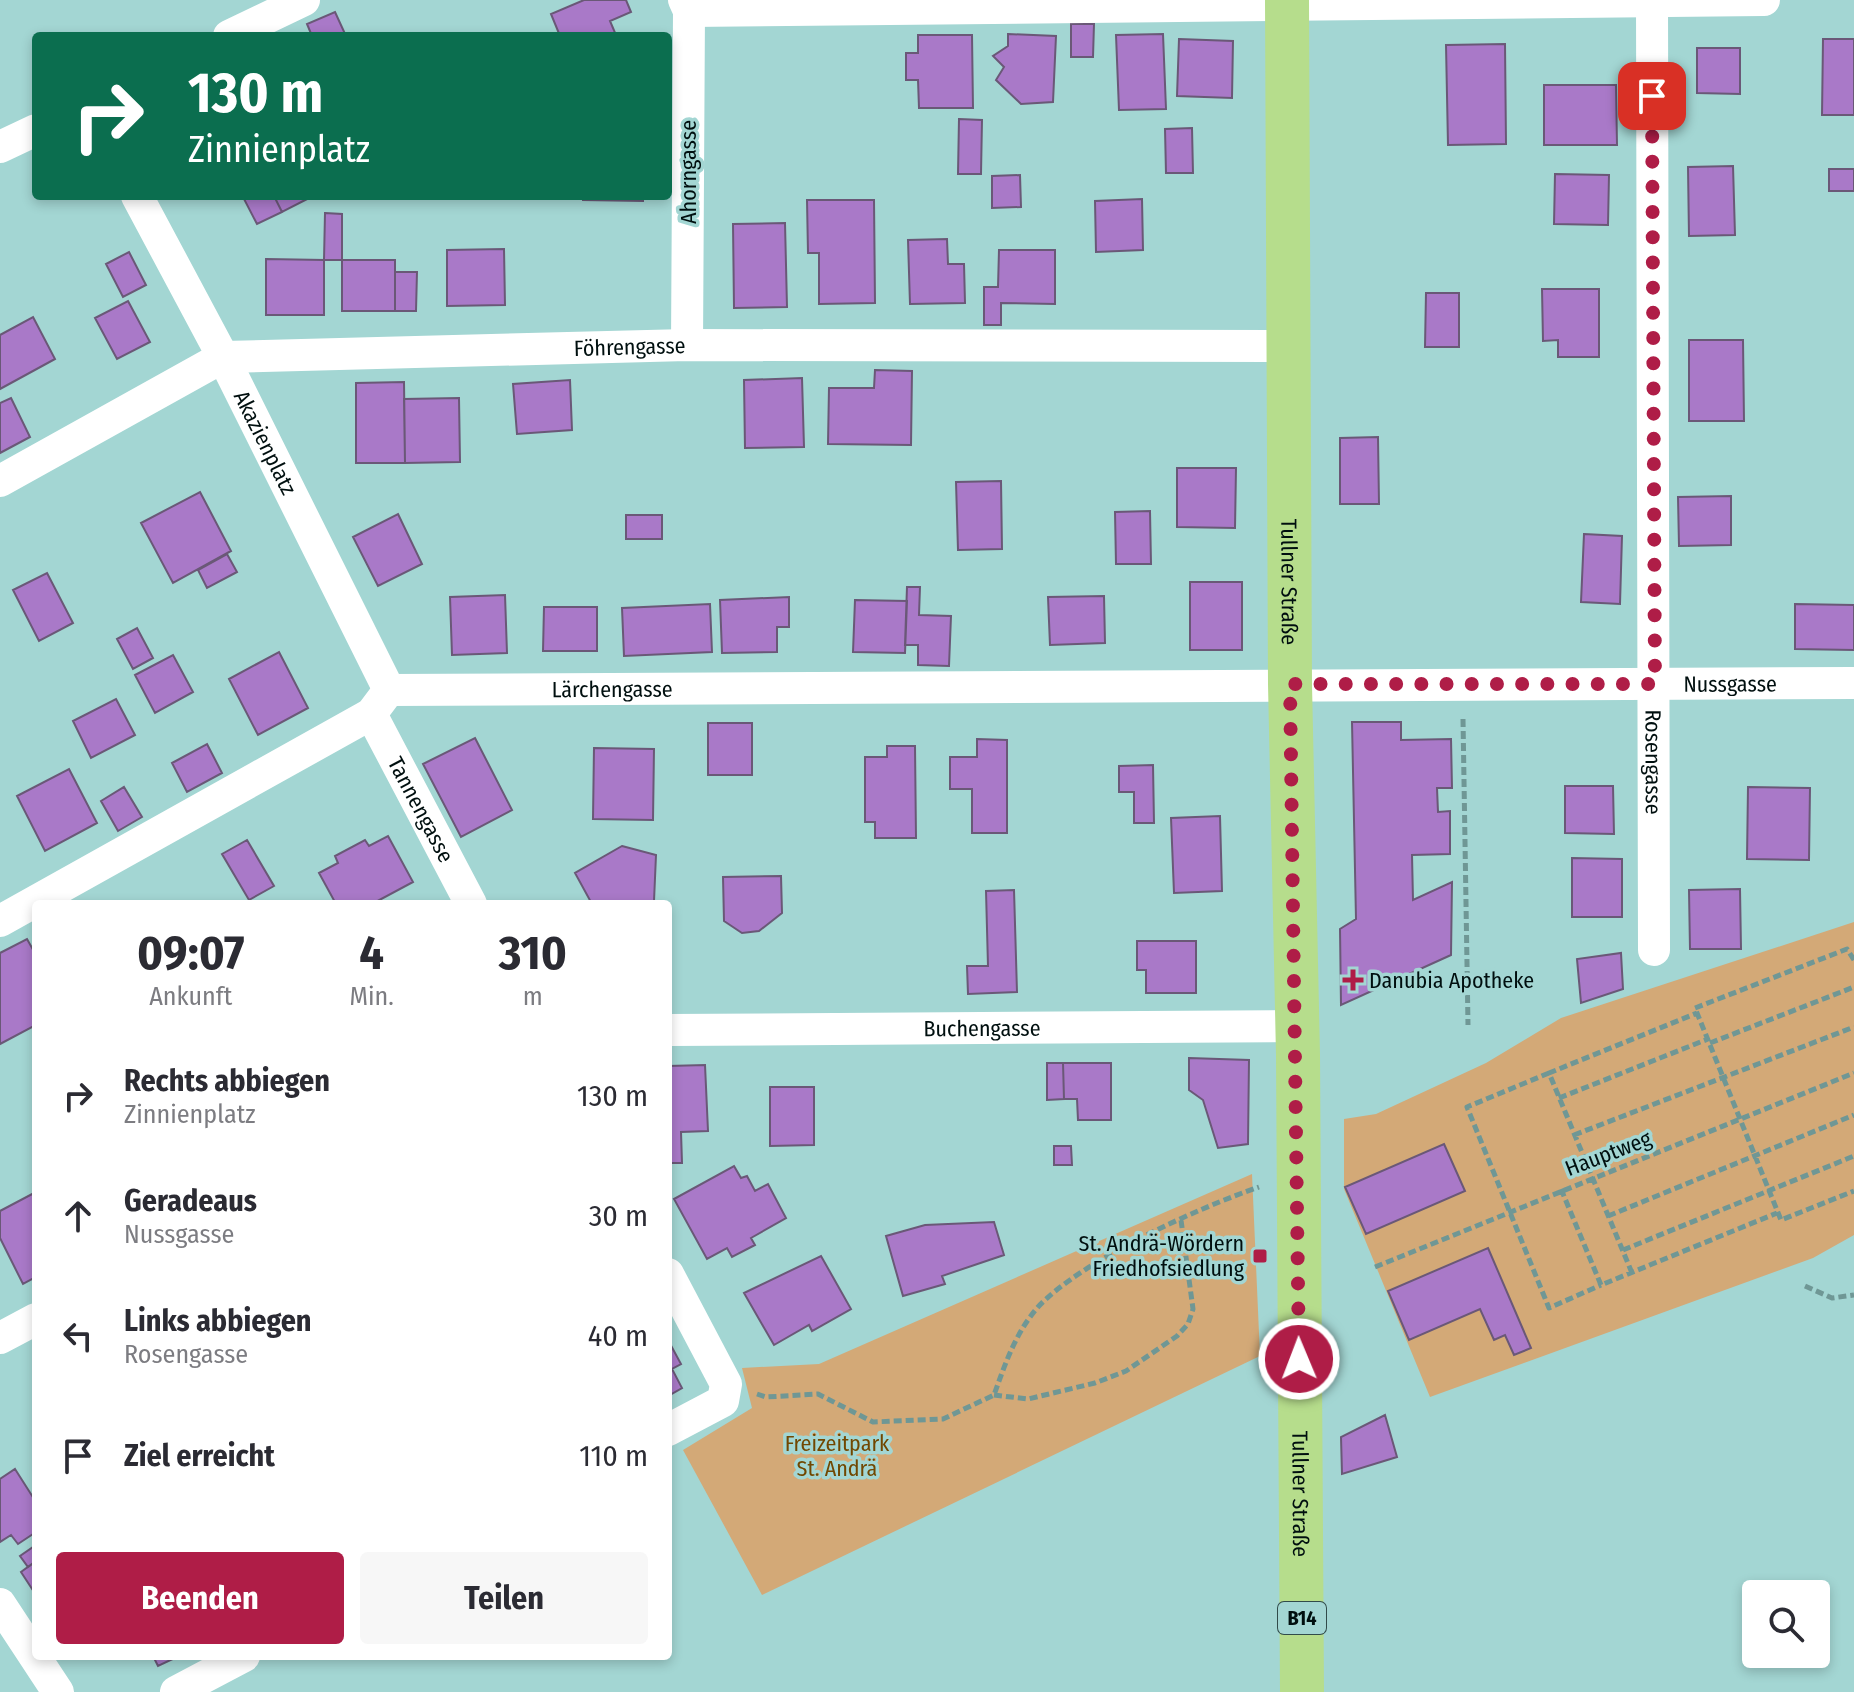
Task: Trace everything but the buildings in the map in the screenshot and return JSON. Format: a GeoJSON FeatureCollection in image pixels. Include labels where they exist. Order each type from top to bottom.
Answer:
{"type":"FeatureCollection","features":[{"type":"Feature","properties":{"kind":"main road","name":"Tullner Straße"},"geometry":{"type":"LineString","coordinates":[[1287,2],[1290,684],[1297,1026],[1302,1692]]}},
{"type":"Feature","properties":{"kind":"street"},"geometry":{"type":"LineString","coordinates":[[237,32],[304,0]]}},
{"type":"Feature","properties":{"kind":"street"},"geometry":{"type":"LineString","coordinates":[[686,5],[1764,0]]}},
{"type":"Feature","properties":{"kind":"street","name":"Rosengasse"},"geometry":{"type":"LineString","coordinates":[[1652,1],[1654,950]]}},
{"type":"Feature","properties":{"kind":"street","name":"Ahorngasse"},"geometry":{"type":"LineString","coordinates":[[686,5],[687,345]]}},
{"type":"Feature","properties":{"kind":"street"},"geometry":{"type":"LineString","coordinates":[[0,147],[32,132]]}},
{"type":"Feature","properties":{"kind":"street","name":"Akazienplatz"},"geometry":{"type":"LineString","coordinates":[[139,200],[223,357],[380,702]]}},
{"type":"Feature","properties":{"kind":"street","name":"Föhrengasse"},"geometry":{"type":"LineString","coordinates":[[0,481],[223,357],[687,345],[1290,346]]}},
{"type":"Feature","properties":{"kind":"street","name":"Nussgasse"},"geometry":{"type":"LineString","coordinates":[[1462,686],[1854,683]]}},
{"type":"Feature","properties":{"kind":"street","name":"Lärchengasse"},"geometry":{"type":"LineString","coordinates":[[36,900],[380,702],[1290,684],[1462,686]]}},
{"type":"Feature","properties":{"kind":"street","name":"Tannengasse"},"geometry":{"type":"LineString","coordinates":[[380,702],[469,900]]}},
{"type":"Feature","properties":{"kind":"street","name":"Lärchengasse"},"geometry":{"type":"LineString","coordinates":[[0,921],[32,903]]}},
{"type":"Feature","properties":{"kind":"street","name":"Buchengasse"},"geometry":{"type":"LineString","coordinates":[[672,1030],[1297,1026]]}},
{"type":"Feature","properties":{"kind":"street"},"geometry":{"type":"LineString","coordinates":[[672,1282],[726,1384],[723,1401],[672,1428]]}},
{"type":"Feature","properties":{"kind":"street"},"geometry":{"type":"LineString","coordinates":[[0,1338],[32,1321]]}},
{"type":"Feature","properties":{"kind":"street"},"geometry":{"type":"LineString","coordinates":[[0,1604],[32,1653]]}},
{"type":"Feature","properties":{"kind":"street"},"geometry":{"type":"LineString","coordinates":[[37,1660],[58,1692]]}},
{"type":"Feature","properties":{"kind":"street"},"geometry":{"type":"LineString","coordinates":[[176,1692],[236,1660]]}},
{"type":"Feature","properties":{"kind":"path"},"geometry":{"type":"LineString","coordinates":[[1462,686],[1468,1025]]}},
{"type":"Feature","properties":{"kind":"path"},"geometry":{"type":"LineString","coordinates":[[1854,960],[1847,949],[1695,1008],[1781,1220],[1854,1191]]}},
{"type":"Feature","properties":{"kind":"path"},"geometry":{"type":"LineString","coordinates":[[1559,1098],[1854,987]]}},
{"type":"Feature","properties":{"kind":"path"},"geometry":{"type":"LineString","coordinates":[[1697,1013],[1467,1107],[1507,1211],[1549,1308],[1777,1213]]}},
{"type":"Feature","properties":{"kind":"path"},"geometry":{"type":"LineString","coordinates":[[1574,1135],[1854,1027]]}},
{"type":"Feature","properties":{"kind":"path"},"geometry":{"type":"LineString","coordinates":[[1549,1073],[1632,1273]]}},
{"type":"Feature","properties":{"kind":"path","name":"Hauptweg"},"geometry":{"type":"LineString","coordinates":[[1375,1267],[1561,1188],[1854,1073]]}},
{"type":"Feature","properties":{"kind":"path"},"geometry":{"type":"LineString","coordinates":[[1608,1216],[1854,1115]]}},
{"type":"Feature","properties":{"kind":"path"},"geometry":{"type":"LineString","coordinates":[[1623,1250],[1854,1156]]}},
{"type":"Feature","properties":{"kind":"path"},"geometry":{"type":"LineString","coordinates":[[994,1395],[1014,1343],[1038,1307],[1082,1273],[1181,1220],[1267,1184]]}},
{"type":"Feature","properties":{"kind":"path"},"geometry":{"type":"LineString","coordinates":[[1561,1188],[1601,1285]]}},
{"type":"Feature","properties":{"kind":"path"},"geometry":{"type":"LineString","coordinates":[[726,1384],[766,1397],[818,1394],[873,1422],[943,1419],[994,1395],[1028,1399],[1082,1387],[1126,1371],[1177,1336],[1188,1324],[1193,1309],[1181,1220]]}},
{"type":"Feature","properties":{"kind":"path"},"geometry":{"type":"LineString","coordinates":[[1805,1286],[1832,1298],[1854,1295]]}},
{"type":"Feature","properties":{"kind":"green space"},"geometry":{"type":"Polygon","coordinates":[[[1854,922],[1854,1235],[1813,1258],[1430,1397],[1344,1189],[1344,1119],[1376,1114],[1486,1063],[1561,1018],[1854,922]]]}},
{"type":"Feature","properties":{"kind":"green space","name":"Freizeitpark St. Andrä"},"geometry":{"type":"Polygon","coordinates":[[[1252,1174],[1260,1356],[762,1595],[683,1450],[752,1408],[742,1368],[819,1364],[1252,1174]]]}},
{"type":"Feature","properties":{"kind":"place","name":"Danubia Apotheke"},"geometry":{"type":"Point","coordinates":[1353,980]}},
{"type":"Feature","properties":{"kind":"place","name":"St. Andrä-Wördern Friedhofsiedlung"},"geometry":{"type":"Point","coordinates":[1260,1256]}},
{"type":"Feature","properties":{"kind":"route"},"geometry":{"type":"LineString","coordinates":[[1299,1359],[1298,1055],[1290,684],[1655,684],[1652,96]]}}]}
